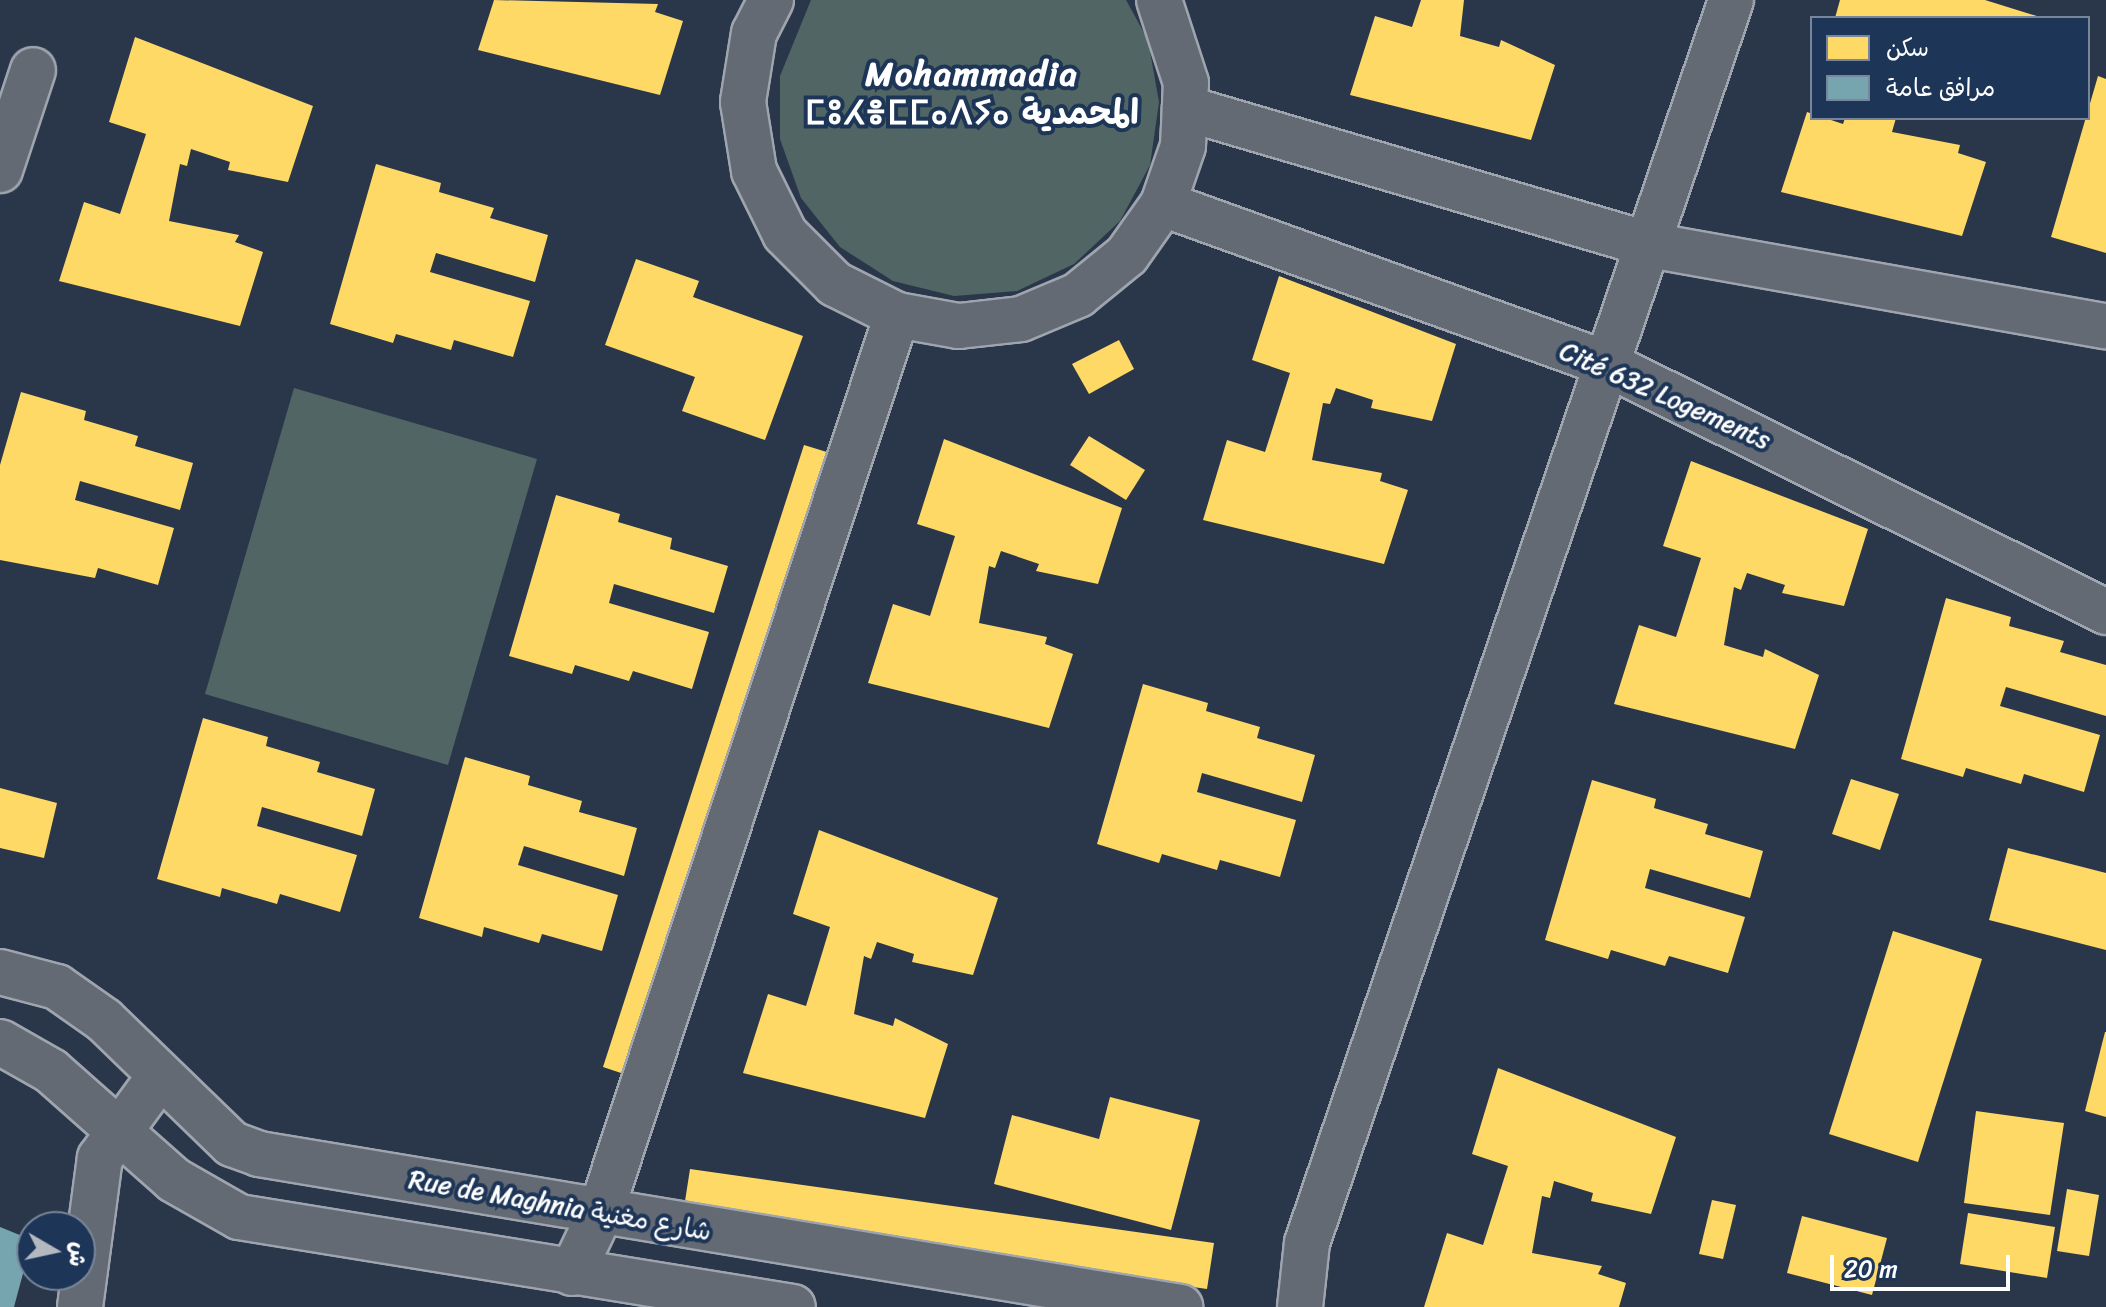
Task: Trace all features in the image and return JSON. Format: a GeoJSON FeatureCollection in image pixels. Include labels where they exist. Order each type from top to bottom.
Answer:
{"type":"FeatureCollection","features":[{"type":"Feature","properties":{"kind":"street"},"geometry":{"type":"LineString","coordinates":[[771,0],[754,33],[743,102],[754,171],[785,234],[835,284],[897,315],[959,326],[1035,313],[1078,295],[1127,255],[1163,204],[1183,146],[1185,108],[1171,21],[1159,0]]}},
{"type":"Feature","properties":{"kind":"street"},"geometry":{"type":"LineString","coordinates":[[1300,1307],[1307,1243],[1731,0]]}},
{"type":"Feature","properties":{"kind":"street"},"geometry":{"type":"LineString","coordinates":[[0,170],[33,70]]}},
{"type":"Feature","properties":{"kind":"street"},"geometry":{"type":"LineString","coordinates":[[1185,108],[1649,245],[2106,326]]}},
{"type":"Feature","properties":{"kind":"street","name":"Cité 632 Logements"},"geometry":{"type":"LineString","coordinates":[[1163,204],[1609,365],[2106,612]]}},
{"type":"Feature","properties":{"kind":"street"},"geometry":{"type":"LineString","coordinates":[[572,1273],[600,1214],[897,315]]}},
{"type":"Feature","properties":{"kind":"street","name":"Rue de Maghnia شارع مغنية"},"geometry":{"type":"LineString","coordinates":[[0,972],[57,987],[104,1020],[232,1144],[259,1154],[600,1214],[1180,1307]]}},
{"type":"Feature","properties":{"kind":"street"},"geometry":{"type":"LineString","coordinates":[[0,1042],[51,1071],[174,1180],[239,1217],[793,1307]]}},
{"type":"Feature","properties":{"kind":"street"},"geometry":{"type":"LineString","coordinates":[[80,1307],[100,1158],[115,1129],[160,1076]]}},
{"type":"Feature","properties":{"kind":"green space"},"geometry":{"type":"Polygon","coordinates":[[[811,0],[1126,0],[1148,40],[1159,102],[1150,165],[1120,221],[1074,264],[1017,291],[954,296],[893,281],[840,247],[801,198],[780,139],[780,76],[811,0]]]}},
{"type":"Feature","properties":{"kind":"green space"},"geometry":{"type":"Polygon","coordinates":[[[294,388],[537,459],[448,765],[205,694],[294,388]]]}},
{"type":"Feature","properties":{"kind":"building: سكن"},"geometry":{"type":"Polygon","coordinates":[[[494,0],[658,4],[655,12],[683,21],[660,95],[478,50],[494,0]]]}},
{"type":"Feature","properties":{"kind":"building: سكن"},"geometry":{"type":"Polygon","coordinates":[[[1421,0],[1464,0],[1460,36],[1499,47],[1501,40],[1555,65],[1531,140],[1350,95],[1375,16],[1412,27],[1421,0]]]}},
{"type":"Feature","properties":{"kind":"building: سكن"},"geometry":{"type":"Polygon","coordinates":[[[1840,0],[1985,0],[2037,16],[1836,16],[1840,0]]]}},
{"type":"Feature","properties":{"kind":"building: سكن"},"geometry":{"type":"Polygon","coordinates":[[[135,37],[313,106],[288,182],[228,170],[230,162],[191,149],[187,166],[180,164],[169,221],[239,235],[235,242],[263,252],[240,326],[59,281],[84,202],[120,214],[146,134],[109,122],[135,37]]]}},
{"type":"Feature","properties":{"kind":"building: سكن"},"geometry":{"type":"Polygon","coordinates":[[[2098,76],[2106,79],[2106,253],[2051,237],[2085,120],[2090,120],[2090,103],[2098,76]]]}},
{"type":"Feature","properties":{"kind":"building: سكن"},"geometry":{"type":"Polygon","coordinates":[[[1807,112],[1810,113],[1810,120],[1831,120],[1843,124],[1844,120],[1895,120],[1892,132],[1960,145],[1958,153],[1986,162],[1962,236],[1781,192],[1807,112]]]}},
{"type":"Feature","properties":{"kind":"building: سكن"},"geometry":{"type":"Polygon","coordinates":[[[376,164],[441,183],[439,192],[494,208],[490,218],[548,235],[535,282],[436,253],[430,272],[530,301],[513,357],[454,340],[451,350],[396,334],[393,343],[330,324],[376,164]]]}},
{"type":"Feature","properties":{"kind":"building: سكن"},"geometry":{"type":"Polygon","coordinates":[[[636,259],[699,281],[693,297],[803,336],[765,440],[682,411],[695,377],[605,345],[636,259]]]}},
{"type":"Feature","properties":{"kind":"building: سكن"},"geometry":{"type":"Polygon","coordinates":[[[1279,276],[1456,344],[1432,421],[1371,408],[1373,400],[1336,388],[1330,404],[1323,403],[1312,460],[1382,473],[1380,481],[1408,490],[1384,564],[1203,520],[1227,440],[1265,452],[1290,373],[1252,360],[1279,276]]]}},
{"type":"Feature","properties":{"kind":"building: سكن"},"geometry":{"type":"Polygon","coordinates":[[[1119,340],[1134,369],[1089,394],[1072,364],[1119,340]]]}},
{"type":"Feature","properties":{"kind":"building: سكن"},"geometry":{"type":"Polygon","coordinates":[[[21,392],[86,411],[84,420],[138,436],[135,446],[193,463],[180,510],[80,481],[75,500],[174,528],[158,585],[98,568],[95,578],[0,560],[0,465],[21,392]]]}},
{"type":"Feature","properties":{"kind":"building: سكن"},"geometry":{"type":"Polygon","coordinates":[[[1089,436],[1145,470],[1126,500],[1070,465],[1089,436]]]}},
{"type":"Feature","properties":{"kind":"building: سكن"},"geometry":{"type":"Polygon","coordinates":[[[944,439],[1122,508],[1098,584],[1036,571],[1039,564],[1001,551],[995,568],[989,566],[979,623],[1047,637],[1045,644],[1073,654],[1049,728],[868,683],[893,604],[930,616],[955,536],[917,524],[944,439]]]}},
{"type":"Feature","properties":{"kind":"building: سكن"},"geometry":{"type":"Polygon","coordinates":[[[804,445],[830,453],[630,1076],[603,1067],[804,445]]]}},
{"type":"Feature","properties":{"kind":"building: سكن"},"geometry":{"type":"Polygon","coordinates":[[[1691,461],[1868,529],[1844,606],[1782,593],[1785,585],[1747,573],[1741,590],[1734,587],[1724,645],[1763,657],[1765,649],[1819,675],[1795,749],[1614,704],[1639,625],[1676,637],[1701,558],[1663,546],[1691,461]]]}},
{"type":"Feature","properties":{"kind":"building: سكن"},"geometry":{"type":"Polygon","coordinates":[[[556,495],[620,514],[618,522],[672,538],[670,549],[728,566],[714,613],[614,584],[609,603],[709,632],[692,689],[633,671],[629,681],[575,665],[572,674],[509,656],[556,495]]]}},
{"type":"Feature","properties":{"kind":"building: سكن"},"geometry":{"type":"Polygon","coordinates":[[[1946,598],[2011,617],[2009,626],[2064,641],[2060,652],[2106,665],[2106,716],[2006,687],[2000,706],[2100,735],[2084,792],[2024,774],[2021,784],[1966,768],[1963,777],[1901,759],[1946,598]]]}},
{"type":"Feature","properties":{"kind":"building: سكن"},"geometry":{"type":"Polygon","coordinates":[[[1143,684],[1208,703],[1206,711],[1260,727],[1257,738],[1315,755],[1302,802],[1202,773],[1197,792],[1296,820],[1280,877],[1220,860],[1217,870],[1162,854],[1159,863],[1097,844],[1143,684]]]}},
{"type":"Feature","properties":{"kind":"building: سكن"},"geometry":{"type":"Polygon","coordinates":[[[203,718],[268,737],[266,746],[320,762],[317,772],[375,789],[362,836],[262,807],[257,826],[357,855],[340,912],[280,894],[277,904],[222,888],[220,897],[157,879],[203,718]]]}},
{"type":"Feature","properties":{"kind":"building: سكن"},"geometry":{"type":"Polygon","coordinates":[[[465,757],[530,776],[528,785],[582,801],[579,812],[637,828],[624,876],[524,846],[518,865],[618,895],[602,951],[542,934],[539,943],[484,927],[482,937],[419,918],[465,757]]]}},
{"type":"Feature","properties":{"kind":"building: سكن"},"geometry":{"type":"Polygon","coordinates":[[[1851,779],[1899,794],[1880,850],[1832,834],[1851,779]]]}},
{"type":"Feature","properties":{"kind":"building: سكن"},"geometry":{"type":"Polygon","coordinates":[[[1592,780],[1656,799],[1654,808],[1708,824],[1705,834],[1763,851],[1750,898],[1650,869],[1645,888],[1745,917],[1728,973],[1669,956],[1665,966],[1611,950],[1608,959],[1545,940],[1592,780]]]}},
{"type":"Feature","properties":{"kind":"building: سكن"},"geometry":{"type":"Polygon","coordinates":[[[0,788],[57,803],[44,858],[0,848],[0,788]]]}},
{"type":"Feature","properties":{"kind":"building: سكن"},"geometry":{"type":"Polygon","coordinates":[[[819,830],[998,898],[973,975],[912,962],[914,954],[877,942],[871,959],[864,956],[854,1014],[893,1026],[895,1018],[948,1044],[925,1118],[743,1073],[768,994],[806,1006],[830,927],[793,914],[819,830]]]}},
{"type":"Feature","properties":{"kind":"building: سكن"},"geometry":{"type":"Polygon","coordinates":[[[2008,848],[2106,873],[2106,950],[1989,920],[2008,848]]]}},
{"type":"Feature","properties":{"kind":"building: سكن"},"geometry":{"type":"Polygon","coordinates":[[[1893,931],[1982,959],[1918,1162],[1829,1134],[1893,931]]]}},
{"type":"Feature","properties":{"kind":"building: سكن"},"geometry":{"type":"Polygon","coordinates":[[[2106,1032],[2106,1117],[2085,1111],[2106,1032]]]}},
{"type":"Feature","properties":{"kind":"building: سكن"},"geometry":{"type":"Polygon","coordinates":[[[1498,1068],[1676,1137],[1651,1214],[1591,1201],[1593,1193],[1554,1181],[1550,1198],[1542,1196],[1532,1253],[1602,1266],[1598,1274],[1626,1283],[1619,1307],[1424,1307],[1447,1233],[1483,1245],[1508,1166],[1472,1154],[1498,1068]]]}},
{"type":"Feature","properties":{"kind":"building: سكن"},"geometry":{"type":"Polygon","coordinates":[[[1110,1097],[1200,1120],[1171,1230],[994,1184],[1012,1115],[1099,1139],[1110,1097]]]}},
{"type":"Feature","properties":{"kind":"building: سكن"},"geometry":{"type":"Polygon","coordinates":[[[1976,1111],[2064,1123],[2050,1215],[1964,1203],[1976,1111]]]}},
{"type":"Feature","properties":{"kind":"building: سكن"},"geometry":{"type":"Polygon","coordinates":[[[690,1169],[1214,1243],[1207,1289],[683,1214],[690,1169]]]}},
{"type":"Feature","properties":{"kind":"building: سكن"},"geometry":{"type":"Polygon","coordinates":[[[2067,1189],[2099,1195],[2089,1256],[2057,1251],[2067,1189]]]}},
{"type":"Feature","properties":{"kind":"building: سكن"},"geometry":{"type":"Polygon","coordinates":[[[1712,1200],[1736,1205],[1723,1259],[1699,1254],[1712,1200]]]}},
{"type":"Feature","properties":{"kind":"building: سكن"},"geometry":{"type":"Polygon","coordinates":[[[1968,1213],[2055,1227],[2047,1278],[1960,1264],[1968,1213]]]}},
{"type":"Feature","properties":{"kind":"building: سكن"},"geometry":{"type":"Polygon","coordinates":[[[1802,1216],[1887,1238],[1872,1295],[1787,1273],[1802,1216]]]}},
{"type":"Feature","properties":{"kind":"building: مرافق عامة"},"geometry":{"type":"Polygon","coordinates":[[[0,1227],[16,1234],[18,1291],[14,1307],[0,1307],[0,1227]]]}},
{"type":"Feature","properties":{"kind":"district","name":"Mohammadia ⵎⵓⵃⴻⵎⵎⴰⴷⵢⴰ المحمدية"},"geometry":{"type":"Point","coordinates":[972,94]}}]}
